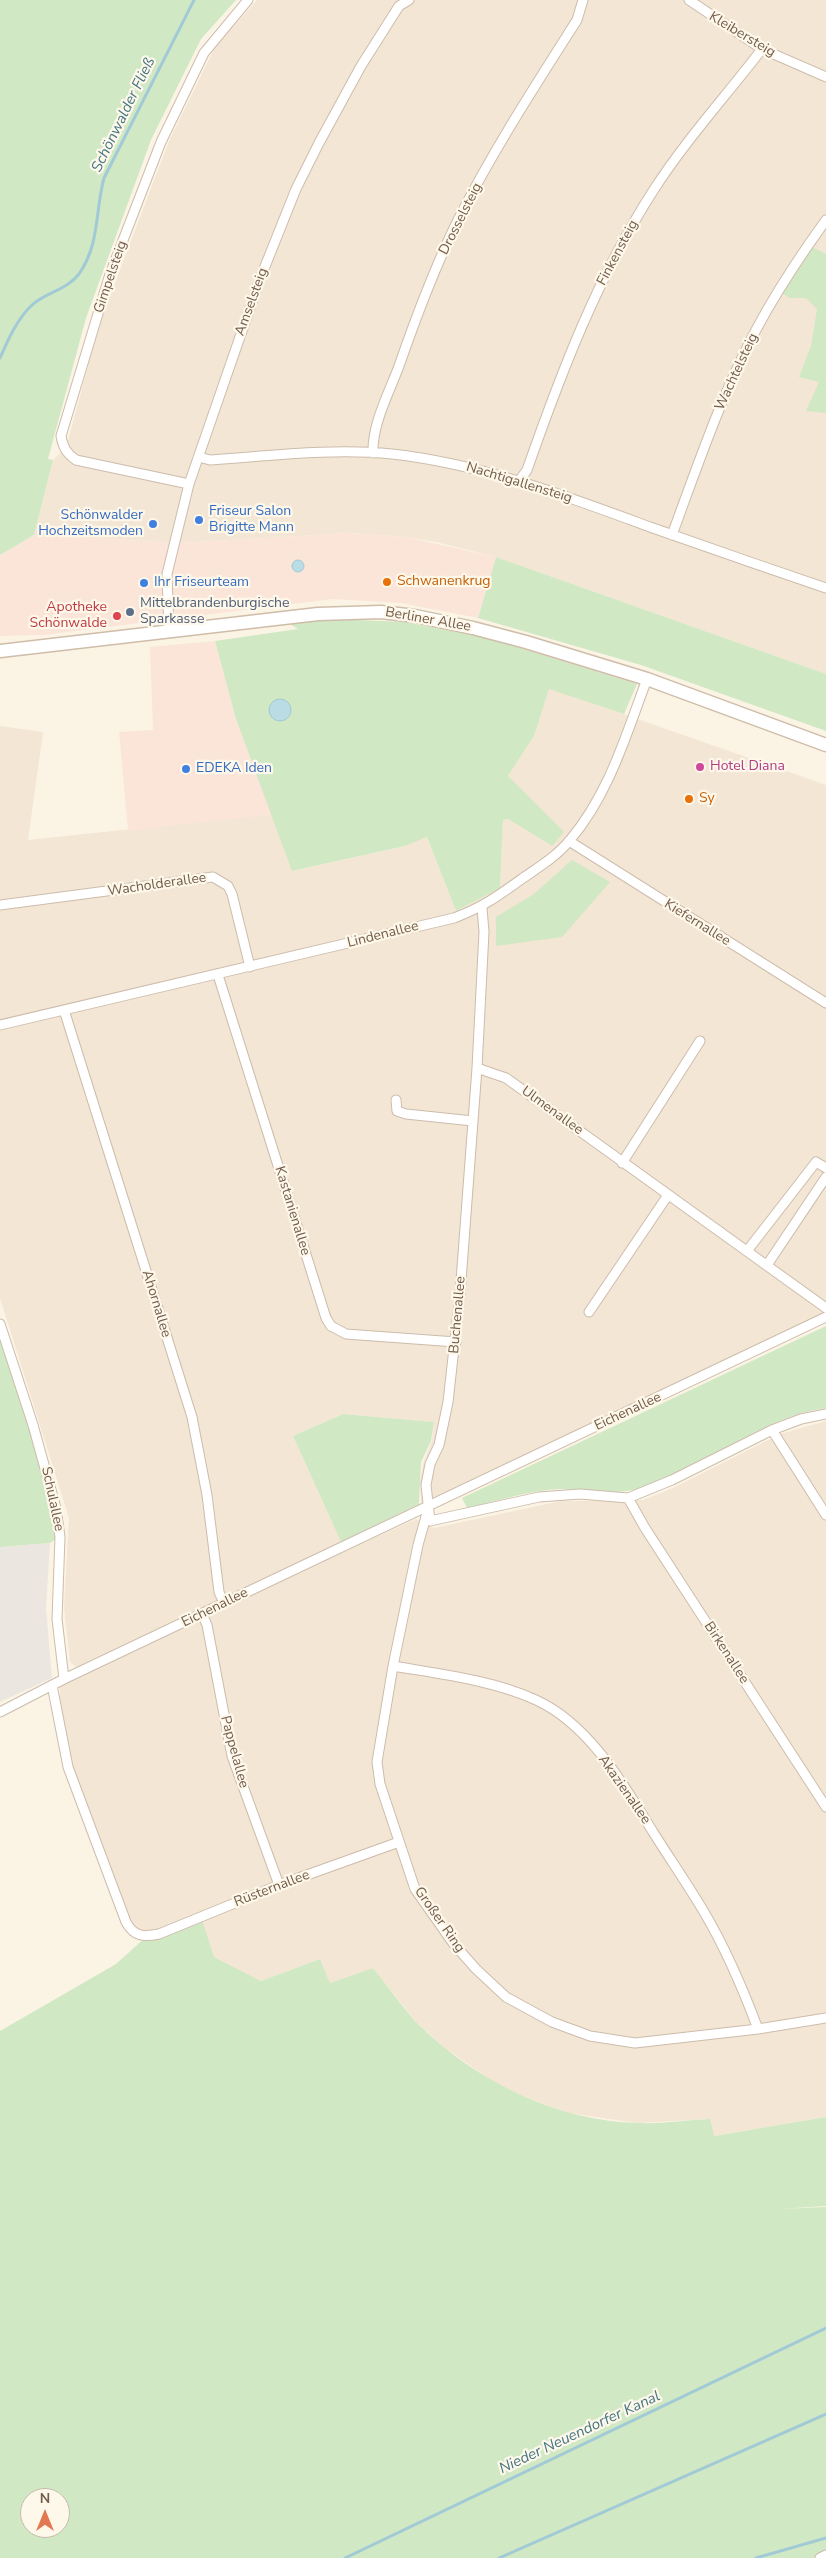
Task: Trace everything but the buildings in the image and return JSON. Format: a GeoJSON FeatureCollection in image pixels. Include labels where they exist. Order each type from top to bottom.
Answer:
{"type":"FeatureCollection","features":[{"type":"Feature","properties":{"kind":"main road","name":"Berliner Allee"},"geometry":{"type":"LineString","coordinates":[[0,651],[14,651],[318,614],[381,612],[415,616],[473,628],[647,679],[826,745]]}},
{"type":"Feature","properties":{"kind":"street","name":"Gimpelsteig"},"geometry":{"type":"LineString","coordinates":[[189,484],[76,460],[68,455],[63,446],[61,436],[110,274],[161,142],[204,53],[248,0]]}},
{"type":"Feature","properties":{"kind":"street","name":"Amselsteig"},"geometry":{"type":"LineString","coordinates":[[169,631],[167,574],[189,484],[260,279],[296,189],[361,66],[398,6],[409,0]]}},
{"type":"Feature","properties":{"kind":"street","name":"Drosselsteig"},"geometry":{"type":"LineString","coordinates":[[373,453],[374,439],[384,407],[422,302],[457,222],[506,132],[577,20],[583,0]]}},
{"type":"Feature","properties":{"kind":"street","name":"Kleibersteig"},"geometry":{"type":"LineString","coordinates":[[689,0],[762,49],[826,77]]}},
{"type":"Feature","properties":{"kind":"street","name":"Finkensteig"},"geometry":{"type":"LineString","coordinates":[[519,481],[527,470],[573,344],[626,235],[654,189],[682,150],[762,49]]}},
{"type":"Feature","properties":{"kind":"street","name":"Wachtelsteig"},"geometry":{"type":"LineString","coordinates":[[672,535],[706,443],[752,338],[796,263],[826,220]]}},
{"type":"Feature","properties":{"kind":"street","name":"Nachtigallensteig"},"geometry":{"type":"LineString","coordinates":[[199,457],[210,460],[328,452],[373,453],[458,464],[519,481],[672,535],[825,585]]}},
{"type":"Feature","properties":{"kind":"street","name":"Lindenallee"},"geometry":{"type":"LineString","coordinates":[[0,1025],[454,918],[482,908],[553,856],[569,841],[588,817],[610,778],[647,679]]}},
{"type":"Feature","properties":{"kind":"street","name":"Kiefernallee"},"geometry":{"type":"LineString","coordinates":[[569,841],[826,1003]]}},
{"type":"Feature","properties":{"kind":"street","name":"Wacholderallee"},"geometry":{"type":"LineString","coordinates":[[0,905],[213,877],[228,886],[232,894],[250,967]]}},
{"type":"Feature","properties":{"kind":"street","name":"Buchenallee"},"geometry":{"type":"LineString","coordinates":[[430,1506],[426,1485],[430,1464],[439,1445],[444,1424],[456,1342],[477,1068],[484,932],[482,908]]}},
{"type":"Feature","properties":{"kind":"street","name":"Kastanienallee"},"geometry":{"type":"LineString","coordinates":[[218,975],[326,1318],[331,1326],[346,1334],[456,1342]]}},
{"type":"Feature","properties":{"kind":"street","name":"Ahornallee"},"geometry":{"type":"LineString","coordinates":[[64,1010],[192,1417],[207,1495],[219,1592],[224,1603]]}},
{"type":"Feature","properties":{"kind":"street"},"geometry":{"type":"LineString","coordinates":[[622,1163],[700,1041]]}},
{"type":"Feature","properties":{"kind":"street","name":"Ulmenallee"},"geometry":{"type":"LineString","coordinates":[[477,1068],[506,1078],[826,1308]]}},
{"type":"Feature","properties":{"kind":"street"},"geometry":{"type":"LineString","coordinates":[[396,1100],[397,1111],[406,1114],[473,1121]]}},
{"type":"Feature","properties":{"kind":"street"},"geometry":{"type":"LineString","coordinates":[[747,1251],[816,1162],[826,1168]]}},
{"type":"Feature","properties":{"kind":"street"},"geometry":{"type":"LineString","coordinates":[[767,1265],[826,1176]]}},
{"type":"Feature","properties":{"kind":"street"},"geometry":{"type":"LineString","coordinates":[[589,1312],[668,1195]]}},
{"type":"Feature","properties":{"kind":"street","name":"Eichenallee"},"geometry":{"type":"LineString","coordinates":[[0,1712],[64,1679],[826,1317]]}},
{"type":"Feature","properties":{"kind":"street","name":"Schulallee"},"geometry":{"type":"LineString","coordinates":[[0,1324],[33,1424],[56,1508],[60,1537],[57,1619],[64,1679]]}},
{"type":"Feature","properties":{"kind":"street"},"geometry":{"type":"LineString","coordinates":[[430,1506],[430,1521],[539,1497],[580,1494],[628,1498],[672,1480],[772,1430],[801,1419],[826,1414]]}},
{"type":"Feature","properties":{"kind":"street"},"geometry":{"type":"LineString","coordinates":[[772,1430],[826,1516]]}},
{"type":"Feature","properties":{"kind":"street","name":"Birkenallee"},"geometry":{"type":"LineString","coordinates":[[628,1498],[645,1528],[826,1807]]}},
{"type":"Feature","properties":{"kind":"street","name":"Großer Ring"},"geometry":{"type":"LineString","coordinates":[[430,1506],[418,1545],[393,1666],[377,1762],[380,1784],[415,1889],[453,1943],[506,1998],[552,2022],[590,2036],[635,2043],[758,2029],[826,2018]]}},
{"type":"Feature","properties":{"kind":"street","name":"Pappelallee"},"geometry":{"type":"LineString","coordinates":[[202,1614],[207,1625],[232,1756],[279,1885]]}},
{"type":"Feature","properties":{"kind":"street","name":"Akazienallee"},"geometry":{"type":"LineString","coordinates":[[393,1666],[499,1687],[537,1700],[557,1713],[596,1749],[616,1773],[704,1913],[727,1957],[758,2029]]}},
{"type":"Feature","properties":{"kind":"street","name":"Rüsternallee"},"geometry":{"type":"LineString","coordinates":[[52,1685],[68,1767],[131,1931],[146,1937],[159,1934],[279,1885],[399,1842]]}},
{"type":"Feature","properties":{"kind":"street"},"geometry":{"type":"LineString","coordinates":[[820,2558],[826,2555]]}},
{"type":"Feature","properties":{"kind":"shaded area"},"geometry":{"type":"Polygon","coordinates":[[[257,0],[826,0],[826,674],[496,557],[436,542],[406,537],[350,533],[180,543],[34,535],[53,460],[66,448],[99,325],[169,141],[215,47],[257,0]]]}},
{"type":"Feature","properties":{"kind":"shaded area"},"geometry":{"type":"Polygon","coordinates":[[[349,533],[406,537],[496,557],[478,618],[401,603],[333,599],[43,635],[0,636],[0,555],[34,535],[180,543],[349,533]]]}},
{"type":"Feature","properties":{"kind":"shaded area"},"geometry":{"type":"Polygon","coordinates":[[[215,641],[236,719],[273,814],[128,831],[119,732],[153,730],[150,647],[215,641]]]}},
{"type":"Feature","properties":{"kind":"shaded area"},"geometry":{"type":"Polygon","coordinates":[[[549,688],[826,785],[826,1312],[421,1503],[420,1481],[423,1464],[432,1440],[434,1422],[343,1414],[293,1436],[341,1542],[76,1667],[70,1662],[64,1608],[69,1518],[0,1298],[0,726],[43,732],[28,840],[273,814],[293,871],[405,846],[427,837],[456,911],[500,888],[503,820],[508,819],[552,846],[508,776],[534,736],[549,688]]]}},
{"type":"Feature","properties":{"kind":"shaded area"},"geometry":{"type":"Polygon","coordinates":[[[826,1421],[826,2117],[713,2136],[709,2119],[637,2123],[568,2113],[504,2089],[445,2048],[417,2023],[373,1968],[330,1983],[320,1959],[261,1981],[214,1957],[159,1934],[131,1931],[68,1767],[60,1716],[60,1681],[416,1519],[434,1528],[561,1501],[643,1500],[673,1488],[780,1434],[826,1421]]]}},
{"type":"Feature","properties":{"kind":"shaded area"},"geometry":{"type":"Polygon","coordinates":[[[50,1543],[46,1608],[52,1678],[0,1702],[0,1547],[50,1543]]]}},
{"type":"Feature","properties":{"kind":"green space"},"geometry":{"type":"Polygon","coordinates":[[[0,0],[236,0],[201,39],[151,140],[86,318],[48,459],[53,460],[34,535],[0,555],[0,0]]]}},
{"type":"Feature","properties":{"kind":"green space"},"geometry":{"type":"Polygon","coordinates":[[[810,246],[826,254],[826,413],[806,411],[819,382],[799,377],[811,346],[817,309],[806,298],[790,298],[780,292],[810,246]]]}},
{"type":"Feature","properties":{"kind":"green space"},"geometry":{"type":"Polygon","coordinates":[[[496,557],[826,674],[826,731],[641,665],[478,618],[496,557]]]}},
{"type":"Feature","properties":{"kind":"green space"},"geometry":{"type":"Polygon","coordinates":[[[335,619],[405,622],[488,638],[637,684],[624,714],[549,689],[534,736],[508,776],[564,832],[552,846],[508,819],[503,820],[500,888],[456,911],[427,837],[405,846],[292,871],[236,719],[215,641],[298,629],[290,624],[335,619]]]}},
{"type":"Feature","properties":{"kind":"green space"},"geometry":{"type":"Polygon","coordinates":[[[572,860],[610,882],[562,937],[496,946],[496,917],[534,894],[572,860]]]}},
{"type":"Feature","properties":{"kind":"green space"},"geometry":{"type":"Polygon","coordinates":[[[0,1324],[33,1425],[60,1537],[50,1543],[0,1547],[0,1324]]]}},
{"type":"Feature","properties":{"kind":"green space"},"geometry":{"type":"Polygon","coordinates":[[[826,1326],[826,1408],[801,1413],[773,1424],[680,1473],[641,1488],[621,1492],[571,1489],[549,1490],[467,1508],[462,1498],[826,1326]]]}},
{"type":"Feature","properties":{"kind":"green space"},"geometry":{"type":"Polygon","coordinates":[[[343,1414],[434,1422],[431,1441],[421,1462],[419,1504],[341,1542],[293,1436],[343,1414]]]}},
{"type":"Feature","properties":{"kind":"green space"},"geometry":{"type":"Polygon","coordinates":[[[201,1917],[214,1957],[261,1981],[320,1959],[330,1983],[373,1968],[406,2011],[441,2045],[491,2080],[548,2106],[577,2115],[607,2121],[656,2123],[710,2119],[714,2136],[826,2117],[826,2206],[779,2209],[826,2207],[826,2558],[0,2558],[0,2031],[116,1964],[146,1937],[201,1917]]]}},
{"type":"Feature","properties":{"kind":"water"},"geometry":{"type":"Polygon","coordinates":[[[298,560],[304,566],[298,572],[292,566],[298,560]]]}},
{"type":"Feature","properties":{"kind":"water"},"geometry":{"type":"Polygon","coordinates":[[[280,699],[288,702],[291,710],[288,718],[280,721],[272,718],[269,710],[272,702],[280,699]]]}},
{"type":"Feature","properties":{"kind":"waterway","name":"Schönwalder Fließ"},"geometry":{"type":"LineString","coordinates":[[0,358],[13,330],[32,305],[69,284],[86,263],[94,239],[104,178],[194,0]]}},
{"type":"Feature","properties":{"kind":"waterway","name":"Nieder Neuendorfer Kanal"},"geometry":{"type":"LineString","coordinates":[[345,2558],[826,2328]]}},
{"type":"Feature","properties":{"kind":"waterway"},"geometry":{"type":"LineString","coordinates":[[499,2558],[826,2414]]}},
{"type":"Feature","properties":{"kind":"waterway"},"geometry":{"type":"LineString","coordinates":[[756,2558],[826,2538]]}},
{"type":"Feature","properties":{"kind":"place","name":"Friseur Salon Brigitte Mann"},"geometry":{"type":"Point","coordinates":[199,520]}},
{"type":"Feature","properties":{"kind":"place","name":"Schönwalder Hochzeitsmoden"},"geometry":{"type":"Point","coordinates":[153,524]}},
{"type":"Feature","properties":{"kind":"place","name":"Schwanenkrug"},"geometry":{"type":"Point","coordinates":[387,582]}},
{"type":"Feature","properties":{"kind":"place","name":"Ihr Friseurteam"},"geometry":{"type":"Point","coordinates":[144,583]}},
{"type":"Feature","properties":{"kind":"place","name":"Mittelbrandenburgische Sparkasse"},"geometry":{"type":"Point","coordinates":[130,612]}},
{"type":"Feature","properties":{"kind":"place","name":"Apotheke Schönwalde"},"geometry":{"type":"Point","coordinates":[117,616]}},
{"type":"Feature","properties":{"kind":"place","name":"Hotel Diana"},"geometry":{"type":"Point","coordinates":[700,767]}},
{"type":"Feature","properties":{"kind":"place","name":"EDEKA Iden"},"geometry":{"type":"Point","coordinates":[186,769]}},
{"type":"Feature","properties":{"kind":"place","name":"Sy"},"geometry":{"type":"Point","coordinates":[689,799]}}]}
